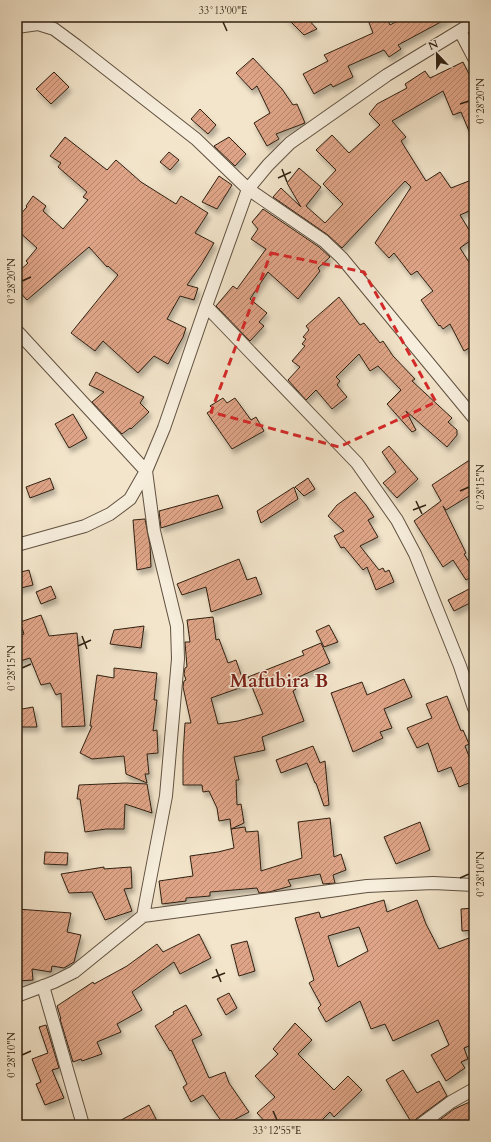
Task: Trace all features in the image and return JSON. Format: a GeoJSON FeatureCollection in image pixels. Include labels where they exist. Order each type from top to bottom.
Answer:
{"type":"FeatureCollection","features":[{"type":"Feature","properties":{"kind":"street"},"geometry":{"type":"LineString","coordinates":[[17,545],[84,526],[110,514],[130,498],[146,471],[164,428],[248,189],[268,165],[290,143],[387,75],[474,22]]}},
{"type":"Feature","properties":{"kind":"street"},"geometry":{"type":"LineString","coordinates":[[17,27],[38,24],[54,29],[196,138],[248,189],[324,241],[342,258],[474,418]]}},
{"type":"Feature","properties":{"kind":"street"},"geometry":{"type":"LineString","coordinates":[[460,31],[474,58]]}},
{"type":"Feature","properties":{"kind":"street"},"geometry":{"type":"LineString","coordinates":[[206,306],[345,449],[357,463],[397,520],[415,554],[460,666],[474,708]]}},
{"type":"Feature","properties":{"kind":"street"},"geometry":{"type":"LineString","coordinates":[[17,330],[146,471],[154,532],[177,626],[178,659],[166,796],[143,916]]}},
{"type":"Feature","properties":{"kind":"street"},"geometry":{"type":"LineString","coordinates":[[17,996],[54,982],[74,972],[143,916],[367,886],[433,883],[474,885]]}},
{"type":"Feature","properties":{"kind":"street"},"geometry":{"type":"LineString","coordinates":[[43,986],[83,1125]]}},
{"type":"Feature","properties":{"kind":"street"},"geometry":{"type":"LineString","coordinates":[[420,1125],[451,1102],[474,1089]]}},
{"type":"Feature","properties":{"kind":"highlighted area"},"geometry":{"type":"Polygon","coordinates":[[[271,253],[364,272],[436,402],[339,447],[211,412],[271,253]]]}},
{"type":"Feature","properties":{"kind":"building"},"geometry":{"type":"Polygon","coordinates":[[[286,17],[306,17],[317,29],[304,35],[286,17]]]}},
{"type":"Feature","properties":{"kind":"building"},"geometry":{"type":"Polygon","coordinates":[[[375,17],[386,17],[390,25],[405,17],[450,17],[398,45],[401,49],[389,57],[384,50],[348,66],[353,77],[333,87],[331,84],[314,94],[303,74],[328,61],[324,55],[373,33],[368,20],[375,17]]]}},
{"type":"Feature","properties":{"kind":"building"},"geometry":{"type":"Polygon","coordinates":[[[253,58],[282,89],[293,105],[297,104],[305,123],[276,134],[279,139],[267,146],[254,123],[270,113],[257,86],[252,90],[236,73],[253,58]]]}},
{"type":"Feature","properties":{"kind":"building"},"geometry":{"type":"Polygon","coordinates":[[[463,62],[474,84],[474,143],[461,112],[453,115],[443,91],[392,121],[406,137],[401,141],[426,181],[440,172],[451,188],[474,179],[474,209],[460,215],[474,238],[460,248],[474,270],[474,345],[464,351],[450,324],[443,329],[440,325],[439,326],[421,300],[433,291],[417,271],[411,275],[394,253],[389,258],[375,243],[411,187],[405,181],[342,248],[328,235],[273,197],[281,188],[301,207],[287,183],[299,168],[321,187],[306,206],[325,223],[343,204],[323,184],[336,170],[316,150],[332,135],[349,153],[380,125],[369,114],[377,104],[407,88],[405,84],[425,71],[430,78],[463,62]]]}},
{"type":"Feature","properties":{"kind":"building"},"geometry":{"type":"Polygon","coordinates":[[[54,72],[69,87],[51,104],[36,89],[54,72]]]}},
{"type":"Feature","properties":{"kind":"building"},"geometry":{"type":"Polygon","coordinates":[[[200,109],[216,125],[208,134],[191,119],[200,109]]]}},
{"type":"Feature","properties":{"kind":"building"},"geometry":{"type":"Polygon","coordinates":[[[65,137],[107,170],[116,160],[141,182],[176,204],[181,196],[208,213],[195,233],[214,243],[187,285],[198,288],[194,300],[180,296],[167,319],[186,328],[183,337],[168,364],[154,356],[138,373],[103,341],[95,351],[71,333],[118,275],[108,266],[107,267],[89,247],[27,300],[17,289],[17,273],[28,263],[26,261],[37,248],[17,230],[17,218],[27,207],[26,206],[33,196],[46,206],[43,211],[63,229],[88,200],[83,197],[87,192],[58,167],[61,163],[50,156],[65,137]]]}},
{"type":"Feature","properties":{"kind":"building"},"geometry":{"type":"Polygon","coordinates":[[[229,137],[246,154],[235,166],[214,146],[229,137]]]}},
{"type":"Feature","properties":{"kind":"building"},"geometry":{"type":"Polygon","coordinates":[[[169,152],[179,160],[170,170],[160,162],[169,152]]]}},
{"type":"Feature","properties":{"kind":"building"},"geometry":{"type":"Polygon","coordinates":[[[219,176],[232,185],[217,209],[202,202],[219,176]]]}},
{"type":"Feature","properties":{"kind":"building"},"geometry":{"type":"Polygon","coordinates":[[[263,209],[319,247],[330,257],[318,268],[320,271],[298,299],[268,272],[250,299],[267,313],[259,322],[264,326],[250,341],[216,306],[233,286],[237,289],[266,249],[251,239],[258,229],[252,222],[263,209]]]}},
{"type":"Feature","properties":{"kind":"building"},"geometry":{"type":"Polygon","coordinates":[[[339,297],[360,325],[364,323],[380,343],[383,341],[393,356],[415,379],[412,381],[452,418],[448,422],[457,430],[457,435],[447,447],[406,411],[416,430],[412,432],[387,404],[401,390],[378,366],[370,371],[359,354],[336,377],[340,381],[337,385],[347,397],[332,409],[316,390],[306,400],[288,380],[300,367],[292,361],[305,346],[302,344],[306,339],[303,337],[309,330],[306,326],[339,297]]]}},
{"type":"Feature","properties":{"kind":"building"},"geometry":{"type":"Polygon","coordinates":[[[96,372],[144,397],[140,403],[149,412],[131,429],[130,428],[122,434],[92,402],[104,392],[89,385],[96,372]]]}},
{"type":"Feature","properties":{"kind":"building"},"geometry":{"type":"Polygon","coordinates":[[[223,398],[227,403],[235,398],[251,420],[256,417],[264,431],[232,449],[207,413],[213,409],[210,406],[223,398]]]}},
{"type":"Feature","properties":{"kind":"building"},"geometry":{"type":"Polygon","coordinates":[[[73,414],[87,438],[69,448],[55,424],[73,414]]]}},
{"type":"Feature","properties":{"kind":"building"},"geometry":{"type":"Polygon","coordinates":[[[389,446],[418,479],[397,498],[383,483],[396,472],[382,452],[389,446]]]}},
{"type":"Feature","properties":{"kind":"building"},"geometry":{"type":"Polygon","coordinates":[[[474,457],[474,493],[446,510],[443,506],[466,553],[464,554],[474,570],[474,575],[466,580],[453,560],[443,567],[414,521],[441,501],[432,485],[474,457]]]}},
{"type":"Feature","properties":{"kind":"building"},"geometry":{"type":"Polygon","coordinates":[[[50,478],[54,489],[30,498],[26,487],[50,478]]]}},
{"type":"Feature","properties":{"kind":"building"},"geometry":{"type":"Polygon","coordinates":[[[308,478],[315,489],[304,496],[295,487],[308,478]]]}},
{"type":"Feature","properties":{"kind":"building"},"geometry":{"type":"Polygon","coordinates":[[[294,487],[298,499],[261,523],[257,511],[294,487]]]}},
{"type":"Feature","properties":{"kind":"building"},"geometry":{"type":"Polygon","coordinates":[[[355,492],[374,517],[368,520],[378,537],[360,546],[379,570],[383,568],[385,572],[389,570],[394,582],[376,590],[367,567],[363,570],[344,547],[341,548],[334,536],[344,531],[328,516],[337,505],[355,492]]]}},
{"type":"Feature","properties":{"kind":"building"},"geometry":{"type":"Polygon","coordinates":[[[218,495],[223,508],[161,528],[159,511],[218,495]]]}},
{"type":"Feature","properties":{"kind":"building"},"geometry":{"type":"Polygon","coordinates":[[[145,519],[150,545],[151,567],[137,570],[133,520],[145,519]]]}},
{"type":"Feature","properties":{"kind":"building"},"geometry":{"type":"Polygon","coordinates":[[[239,559],[247,580],[256,577],[262,594],[211,612],[206,587],[182,595],[177,584],[239,559]]]}},
{"type":"Feature","properties":{"kind":"building"},"geometry":{"type":"Polygon","coordinates":[[[29,570],[33,585],[17,589],[17,573],[29,570]]]}},
{"type":"Feature","properties":{"kind":"building"},"geometry":{"type":"Polygon","coordinates":[[[51,586],[56,598],[41,604],[36,592],[51,586]]]}},
{"type":"Feature","properties":{"kind":"building"},"geometry":{"type":"Polygon","coordinates":[[[469,589],[474,596],[474,601],[454,611],[448,600],[469,589]]]}},
{"type":"Feature","properties":{"kind":"building"},"geometry":{"type":"Polygon","coordinates":[[[41,615],[49,636],[77,633],[85,726],[62,727],[61,693],[56,695],[50,683],[41,685],[30,658],[17,662],[17,637],[24,634],[20,622],[41,615]]]}},
{"type":"Feature","properties":{"kind":"building"},"geometry":{"type":"Polygon","coordinates":[[[213,617],[216,640],[219,639],[228,663],[236,660],[245,686],[211,698],[218,724],[238,721],[263,714],[248,677],[304,655],[302,651],[321,643],[330,663],[292,680],[296,689],[293,691],[304,721],[262,737],[265,750],[234,757],[239,780],[236,780],[237,805],[241,804],[244,823],[231,829],[230,819],[219,821],[217,808],[209,791],[203,792],[202,785],[183,785],[185,723],[191,723],[183,687],[184,681],[186,680],[184,674],[185,668],[187,667],[185,642],[190,642],[187,620],[213,617]]]}},
{"type":"Feature","properties":{"kind":"building"},"geometry":{"type":"Polygon","coordinates":[[[329,625],[338,642],[324,647],[316,631],[329,625]]]}},
{"type":"Feature","properties":{"kind":"building"},"geometry":{"type":"Polygon","coordinates":[[[144,626],[141,648],[110,644],[114,630],[144,626]]]}},
{"type":"Feature","properties":{"kind":"building"},"geometry":{"type":"Polygon","coordinates":[[[114,668],[157,673],[154,700],[157,700],[153,731],[157,730],[158,753],[147,754],[149,774],[145,774],[147,783],[126,774],[124,756],[92,759],[80,753],[92,726],[90,726],[97,675],[114,678],[114,668]]]}},
{"type":"Feature","properties":{"kind":"building"},"geometry":{"type":"Polygon","coordinates":[[[404,679],[412,697],[384,709],[392,728],[380,732],[383,738],[353,752],[331,693],[362,682],[367,695],[404,679]]]}},
{"type":"Feature","properties":{"kind":"building"},"geometry":{"type":"Polygon","coordinates":[[[447,696],[461,731],[463,730],[469,744],[465,746],[474,769],[474,781],[459,787],[451,767],[438,772],[428,743],[417,748],[407,728],[432,718],[426,704],[447,696]]]}},
{"type":"Feature","properties":{"kind":"building"},"geometry":{"type":"Polygon","coordinates":[[[33,707],[37,727],[17,727],[17,710],[33,707]]]}},
{"type":"Feature","properties":{"kind":"building"},"geometry":{"type":"Polygon","coordinates":[[[313,746],[320,763],[325,761],[329,805],[324,806],[307,763],[281,773],[276,760],[313,746]]]}},
{"type":"Feature","properties":{"kind":"building"},"geometry":{"type":"Polygon","coordinates":[[[126,783],[147,784],[152,813],[125,804],[124,829],[106,829],[85,832],[80,799],[77,799],[79,785],[126,783]]]}},
{"type":"Feature","properties":{"kind":"building"},"geometry":{"type":"Polygon","coordinates":[[[330,818],[334,857],[341,854],[346,870],[333,875],[335,883],[323,884],[320,874],[288,880],[291,886],[269,892],[259,893],[257,888],[210,892],[210,896],[186,898],[186,901],[162,904],[159,881],[193,876],[190,856],[234,848],[231,829],[245,827],[246,832],[258,831],[261,871],[302,858],[298,822],[330,818]]]}},
{"type":"Feature","properties":{"kind":"building"},"geometry":{"type":"Polygon","coordinates":[[[420,822],[430,850],[396,864],[384,837],[420,822]]]}},
{"type":"Feature","properties":{"kind":"building"},"geometry":{"type":"Polygon","coordinates":[[[45,852],[68,853],[67,865],[44,864],[45,852]]]}},
{"type":"Feature","properties":{"kind":"building"},"geometry":{"type":"Polygon","coordinates":[[[104,867],[104,869],[131,867],[132,888],[124,889],[132,911],[105,920],[92,892],[69,893],[61,874],[104,867]]]}},
{"type":"Feature","properties":{"kind":"building"},"geometry":{"type":"Polygon","coordinates":[[[384,900],[387,912],[417,900],[426,924],[439,949],[469,938],[470,965],[474,975],[474,1044],[464,1048],[468,1059],[461,1062],[465,1068],[446,1081],[431,1055],[449,1045],[438,1020],[393,1041],[385,1024],[371,1029],[360,1001],[326,1022],[318,1008],[321,1005],[309,983],[314,980],[295,918],[319,912],[321,918],[384,900]],[[359,927],[328,936],[338,967],[368,951],[359,927]]]}},
{"type":"Feature","properties":{"kind":"building"},"geometry":{"type":"Polygon","coordinates":[[[474,908],[474,930],[462,931],[461,909],[474,908]]]}},
{"type":"Feature","properties":{"kind":"building"},"geometry":{"type":"Polygon","coordinates":[[[17,909],[71,913],[67,932],[81,935],[74,962],[64,968],[52,966],[51,972],[32,969],[33,980],[17,981],[17,909]]]}},
{"type":"Feature","properties":{"kind":"building"},"geometry":{"type":"Polygon","coordinates":[[[199,934],[211,958],[180,974],[174,962],[132,992],[142,1010],[117,1024],[121,1032],[97,1042],[102,1054],[82,1061],[81,1059],[73,1062],[57,1006],[93,982],[94,984],[127,966],[157,944],[163,952],[199,934]]]}},
{"type":"Feature","properties":{"kind":"building"},"geometry":{"type":"Polygon","coordinates":[[[247,941],[255,971],[239,976],[231,945],[247,941]]]}},
{"type":"Feature","properties":{"kind":"building"},"geometry":{"type":"Polygon","coordinates":[[[229,993],[237,1008],[226,1015],[217,999],[229,993]]]}},
{"type":"Feature","properties":{"kind":"building"},"geometry":{"type":"Polygon","coordinates":[[[186,1005],[202,1035],[192,1040],[209,1078],[225,1072],[229,1083],[249,1112],[224,1125],[203,1095],[191,1102],[183,1087],[187,1084],[171,1050],[170,1051],[155,1026],[174,1014],[173,1012],[186,1005]]]}},
{"type":"Feature","properties":{"kind":"building"},"geometry":{"type":"Polygon","coordinates":[[[295,1023],[312,1040],[298,1054],[334,1090],[348,1076],[362,1090],[334,1117],[330,1112],[317,1125],[268,1125],[257,1113],[275,1097],[255,1076],[278,1054],[273,1049],[295,1023]]]}},
{"type":"Feature","properties":{"kind":"building"},"geometry":{"type":"Polygon","coordinates":[[[46,1025],[59,1068],[52,1070],[64,1098],[45,1105],[36,1084],[41,1082],[32,1059],[48,1053],[39,1027],[46,1025]]]}},
{"type":"Feature","properties":{"kind":"building"},"geometry":{"type":"Polygon","coordinates":[[[403,1070],[417,1093],[439,1081],[447,1096],[416,1119],[413,1125],[386,1080],[403,1070]]]}},
{"type":"Feature","properties":{"kind":"building"},"geometry":{"type":"Polygon","coordinates":[[[474,1100],[474,1125],[433,1125],[454,1109],[474,1100]]]}},
{"type":"Feature","properties":{"kind":"building"},"geometry":{"type":"Polygon","coordinates":[[[149,1105],[157,1121],[149,1125],[112,1125],[149,1105]]]}},
{"type":"Feature","properties":{"kind":"district","name":"Mafubira B"},"geometry":{"type":"Point","coordinates":[279,681]}}]}
